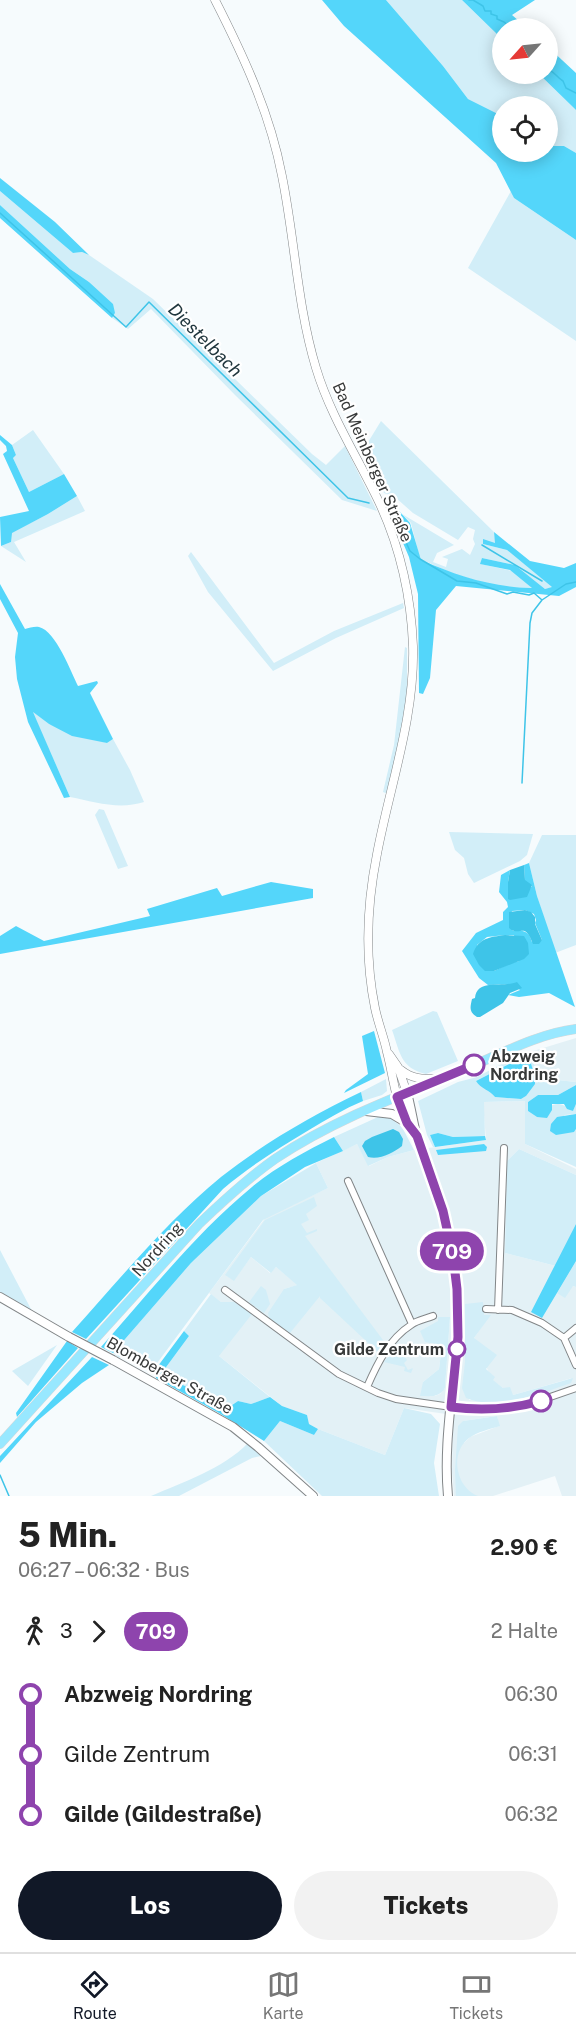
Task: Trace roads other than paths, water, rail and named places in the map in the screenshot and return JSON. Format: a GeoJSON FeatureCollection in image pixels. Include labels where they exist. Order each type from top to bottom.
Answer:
{"type":"FeatureCollection","features":[{"type":"Feature","properties":{"kind":"main road","name":"Nordring"},"geometry":{"type":"LineString","coordinates":[[0,1444],[199,1224],[227,1197],[277,1158],[307,1139],[397,1097],[524,1043],[576,1029]]}},
{"type":"Feature","properties":{"kind":"main road","name":"Bad Meinberger Straße"},"geometry":{"type":"LineString","coordinates":[[407,1093],[417,1136],[443,1211],[455,1273],[458,1337],[447,1456],[448,1496]]}},
{"type":"Feature","properties":{"kind":"main road","name":"Bad Meinberger Straße"},"geometry":{"type":"LineString","coordinates":[[397,1097],[407,1123],[417,1136]]}},
{"type":"Feature","properties":{"kind":"main road"},"geometry":{"type":"LineString","coordinates":[[366,1111],[392,1114],[407,1123]]}},
{"type":"Feature","properties":{"kind":"main road","name":"Blomberger Straße"},"geometry":{"type":"LineString","coordinates":[[0,1298],[233,1428],[258,1447],[312,1496]]}},
{"type":"Feature","properties":{"kind":"street","name":"Bad Meinberger Straße"},"geometry":{"type":"LineString","coordinates":[[215,0],[249,69],[272,133],[284,187],[304,322],[316,370],[387,522],[395,542],[408,592],[413,647],[411,696],[402,746],[376,856],[369,924],[370,967],[375,1008],[388,1053],[390,1072],[397,1097]]}},
{"type":"Feature","properties":{"kind":"street","name":"Bad Meinberger Straße"},"geometry":{"type":"LineString","coordinates":[[388,1053],[398,1067],[407,1093]]}},
{"type":"Feature","properties":{"kind":"street"},"geometry":{"type":"LineString","coordinates":[[398,1067],[411,1077],[439,1079]]}},
{"type":"Feature","properties":{"kind":"street"},"geometry":{"type":"LineString","coordinates":[[498,1310],[504,1148]]}},
{"type":"Feature","properties":{"kind":"street"},"geometry":{"type":"LineString","coordinates":[[348,1181],[412,1323]]}},
{"type":"Feature","properties":{"kind":"street"},"geometry":{"type":"LineString","coordinates":[[225,1290],[337,1372],[396,1399],[472,1410],[530,1404],[576,1388]]}},
{"type":"Feature","properties":{"kind":"street"},"geometry":{"type":"LineString","coordinates":[[486,1310],[512,1310],[542,1323],[564,1338],[576,1365]]}},
{"type":"Feature","properties":{"kind":"street"},"geometry":{"type":"LineString","coordinates":[[367,1387],[381,1357],[394,1340],[412,1323],[434,1316]]}},
{"type":"Feature","properties":{"kind":"street"},"geometry":{"type":"LineString","coordinates":[[564,1338],[576,1328]]}},
{"type":"Feature","properties":{"kind":"waterway"},"geometry":{"type":"LineString","coordinates":[[469,0],[483,6],[485,11],[491,11],[491,14],[497,18]]}},
{"type":"Feature","properties":{"kind":"waterway"},"geometry":{"type":"LineString","coordinates":[[558,77],[566,88],[576,93]]}},
{"type":"Feature","properties":{"kind":"waterway","name":"Diestelbach"},"geometry":{"type":"LineString","coordinates":[[0,213],[126,327],[149,302],[348,498],[369,503]]}},
{"type":"Feature","properties":{"kind":"waterway","name":"Diestelbach"},"geometry":{"type":"LineString","coordinates":[[390,507],[410,551],[457,581],[476,583],[507,594],[513,592],[529,595],[534,593],[542,600],[566,584],[576,582]]}},
{"type":"Feature","properties":{"kind":"waterway"},"geometry":{"type":"LineString","coordinates":[[482,545],[542,581]]}},
{"type":"Feature","properties":{"kind":"waterway"},"geometry":{"type":"LineString","coordinates":[[522,783],[530,623],[532,613],[542,600]]}},
{"type":"Feature","properties":{"kind":"waterway"},"geometry":{"type":"LineString","coordinates":[[0,1475],[9,1496]]}},
{"type":"Feature","properties":{"kind":"place","name":"Abzweig Nordring"},"geometry":{"type":"Point","coordinates":[474,1065]}},
{"type":"Feature","properties":{"kind":"place","name":"Gilde Zentrum"},"geometry":{"type":"Point","coordinates":[457,1349]}}]}
